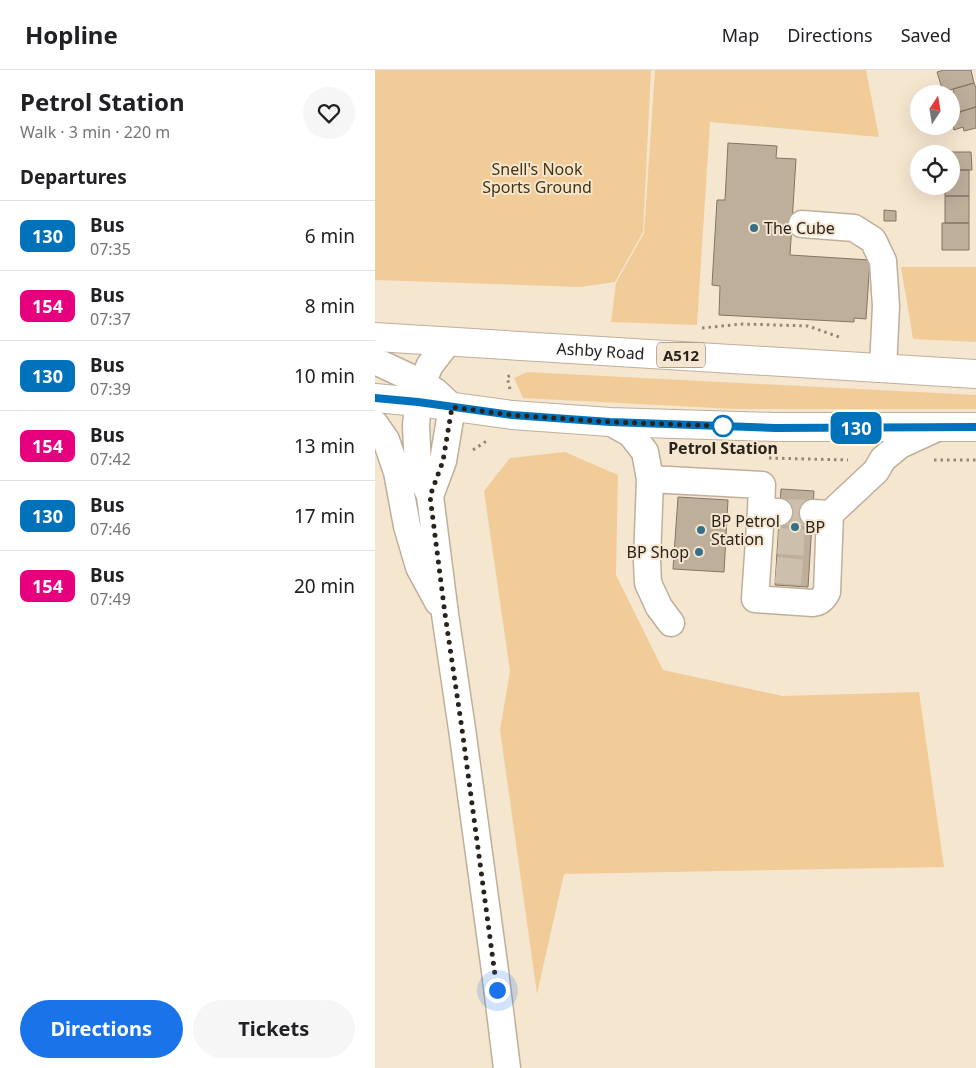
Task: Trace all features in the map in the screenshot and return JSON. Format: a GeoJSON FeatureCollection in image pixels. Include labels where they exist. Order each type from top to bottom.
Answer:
{"type":"FeatureCollection","features":[{"type":"Feature","properties":{"kind":"main road","name":"Ashby Road"},"geometry":{"type":"LineString","coordinates":[[375,337],[976,374]]}},
{"type":"Feature","properties":{"kind":"main road"},"geometry":{"type":"LineString","coordinates":[[375,398],[420,393],[452,407],[512,415],[610,422],[775,428],[976,427]]}},
{"type":"Feature","properties":{"kind":"street"},"geometry":{"type":"LineString","coordinates":[[802,224],[854,228],[873,240],[883,261],[886,306],[883,368]]}},
{"type":"Feature","properties":{"kind":"street"},"geometry":{"type":"LineString","coordinates":[[448,342],[430,365],[420,393],[416,426],[418,468],[430,496],[485,893],[507,1068]]}},
{"type":"Feature","properties":{"kind":"street"},"geometry":{"type":"LineString","coordinates":[[375,361],[420,393]]}},
{"type":"Feature","properties":{"kind":"street"},"geometry":{"type":"LineString","coordinates":[[430,496],[443,461],[452,407]]}},
{"type":"Feature","properties":{"kind":"street"},"geometry":{"type":"LineString","coordinates":[[610,422],[631,434],[645,452],[650,479],[648,583],[659,608],[671,623]]}},
{"type":"Feature","properties":{"kind":"street"},"geometry":{"type":"LineString","coordinates":[[375,424],[386,440],[397,472],[407,526],[419,567],[445,614]]}},
{"type":"Feature","properties":{"kind":"street"},"geometry":{"type":"LineString","coordinates":[[650,479],[762,484],[770,512],[767,570],[755,599],[813,603],[824,599],[827,592],[819,573],[821,514],[876,471],[883,459],[900,445],[937,428]]}},
{"type":"Feature","properties":{"kind":"path"},"geometry":{"type":"LineString","coordinates":[[468,453],[489,439]]}},
{"type":"Feature","properties":{"kind":"green space","name":"Snell's Nook Sports Ground"},"geometry":{"type":"Polygon","coordinates":[[[375,70],[651,70],[643,232],[615,282],[580,287],[375,280],[375,70]]]}},
{"type":"Feature","properties":{"kind":"green space"},"geometry":{"type":"Polygon","coordinates":[[[655,70],[866,70],[879,137],[710,122],[697,325],[611,322],[616,283],[644,233],[655,70]]]}},
{"type":"Feature","properties":{"kind":"green space"},"geometry":{"type":"Polygon","coordinates":[[[901,267],[976,267],[976,342],[913,339],[901,267]]]}},
{"type":"Feature","properties":{"kind":"green space"},"geometry":{"type":"Polygon","coordinates":[[[527,372],[976,395],[976,409],[735,409],[523,398],[514,378],[527,372]]]}},
{"type":"Feature","properties":{"kind":"green space"},"geometry":{"type":"Polygon","coordinates":[[[565,452],[618,475],[616,575],[663,670],[783,696],[919,692],[944,867],[564,874],[537,994],[500,730],[510,671],[484,491],[510,458],[565,452]]]}},
{"type":"Feature","properties":{"kind":"building"},"geometry":{"type":"Polygon","coordinates":[[[944,70],[971,70],[974,83],[960,87],[960,85],[941,85],[937,72],[944,70]]]}},
{"type":"Feature","properties":{"kind":"building"},"geometry":{"type":"Polygon","coordinates":[[[974,83],[976,88],[976,107],[960,111],[960,87],[974,83]]]}},
{"type":"Feature","properties":{"kind":"building"},"geometry":{"type":"Polygon","coordinates":[[[976,107],[976,128],[964,131],[963,127],[960,128],[960,112],[976,107]]]}},
{"type":"Feature","properties":{"kind":"building","name":"The Cube"},"geometry":{"type":"Polygon","coordinates":[[[728,143],[777,146],[776,158],[796,159],[790,255],[870,260],[866,319],[854,318],[854,322],[719,315],[720,286],[712,285],[717,200],[725,200],[728,143]]]}},
{"type":"Feature","properties":{"kind":"building"},"geometry":{"type":"Polygon","coordinates":[[[960,152],[971,152],[972,170],[960,170],[960,152]]]}},
{"type":"Feature","properties":{"kind":"building"},"geometry":{"type":"Polygon","coordinates":[[[960,170],[969,170],[969,196],[945,196],[960,195],[960,170]]]}},
{"type":"Feature","properties":{"kind":"building"},"geometry":{"type":"Polygon","coordinates":[[[945,196],[969,196],[969,223],[945,223],[945,196]]]}},
{"type":"Feature","properties":{"kind":"building"},"geometry":{"type":"Polygon","coordinates":[[[884,210],[896,211],[896,221],[884,221],[884,210]]]}},
{"type":"Feature","properties":{"kind":"building"},"geometry":{"type":"Polygon","coordinates":[[[942,223],[969,223],[969,250],[942,250],[942,223]]]}},
{"type":"Feature","properties":{"kind":"building","name":"BP"},"geometry":{"type":"Polygon","coordinates":[[[781,489],[814,491],[808,587],[775,585],[781,489]]]}},
{"type":"Feature","properties":{"kind":"building","name":"BP Petrol Station"},"geometry":{"type":"Polygon","coordinates":[[[678,497],[728,500],[724,572],[673,569],[678,497]]]}},
{"type":"Feature","properties":{"kind":"tunnel"},"geometry":{"type":"LineString","coordinates":[[779,512],[813,513]]}},
{"type":"Feature","properties":{"kind":"tunnel"},"geometry":{"type":"LineString","coordinates":[[778,541],[811,543]]}},
{"type":"Feature","properties":{"kind":"tunnel"},"geometry":{"type":"LineString","coordinates":[[776,570],[809,573]]}},
{"type":"Feature","properties":{"kind":"bus line","name":"130"},"geometry":{"type":"LineString","coordinates":[[375,398],[512,415],[610,422],[775,428],[976,427]]}},
{"type":"Feature","properties":{"kind":"place","name":"The Cube"},"geometry":{"type":"Point","coordinates":[754,228]}},
{"type":"Feature","properties":{"kind":"place","name":"Petrol Station"},"geometry":{"type":"Point","coordinates":[723,426]}},
{"type":"Feature","properties":{"kind":"place","name":"BP"},"geometry":{"type":"Point","coordinates":[795,527]}},
{"type":"Feature","properties":{"kind":"place","name":"BP Petrol Station"},"geometry":{"type":"Point","coordinates":[701,530]}},
{"type":"Feature","properties":{"kind":"place","name":"BP Shop"},"geometry":{"type":"Point","coordinates":[699,552]}},
{"type":"Feature","properties":{"kind":"route"},"geometry":{"type":"LineString","coordinates":[[497,990],[430,496],[443,461],[452,407],[512,415],[610,422],[723,426]]}}]}
